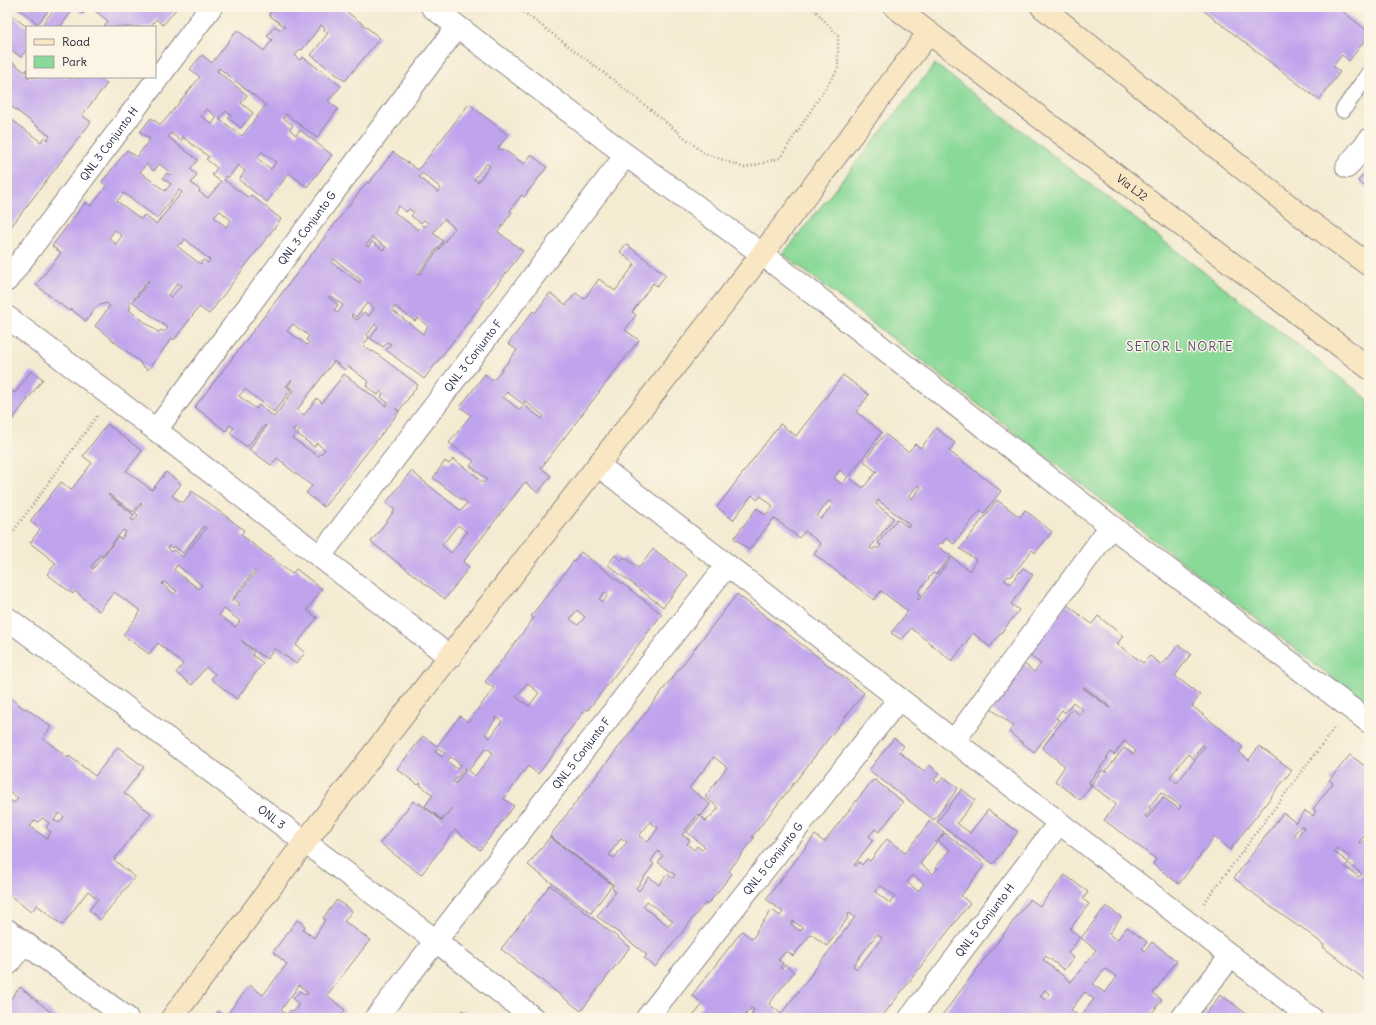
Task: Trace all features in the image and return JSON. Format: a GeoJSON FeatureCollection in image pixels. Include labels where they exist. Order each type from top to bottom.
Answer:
{"type":"FeatureCollection","features":[{"type":"Feature","properties":{"kind":"street","name":"QNL 3 Conjunto H"},"geometry":{"type":"LineString","coordinates":[[7,280],[211,7]]}},
{"type":"Feature","properties":{"kind":"street"},"geometry":{"type":"LineString","coordinates":[[432,7],[626,155],[762,254],[1111,526],[1369,722]]}},
{"type":"Feature","properties":{"kind":"street","name":"Via LJ2"},"geometry":{"type":"LineString","coordinates":[[895,7],[928,34],[1366,360]]}},
{"type":"Feature","properties":{"kind":"street"},"geometry":{"type":"LineString","coordinates":[[1042,7],[1303,216],[1369,265]]}},
{"type":"Feature","properties":{"kind":"street","name":"QNL 3 Conjunto G"},"geometry":{"type":"LineString","coordinates":[[156,430],[457,27]]}},
{"type":"Feature","properties":{"kind":"street"},"geometry":{"type":"LineString","coordinates":[[172,1018],[305,842],[762,254],[928,34]]}},
{"type":"Feature","properties":{"kind":"street"},"geometry":{"type":"LineString","coordinates":[[1347,167],[1369,140]]}},
{"type":"Feature","properties":{"kind":"street","name":"QNL 3 Conjunto F"},"geometry":{"type":"LineString","coordinates":[[320,556],[626,155]]}},
{"type":"Feature","properties":{"kind":"street"},"geometry":{"type":"LineString","coordinates":[[7,317],[112,396],[450,657]]}},
{"type":"Feature","properties":{"kind":"street"},"geometry":{"type":"LineString","coordinates":[[598,465],[1310,1018]]}},
{"type":"Feature","properties":{"kind":"street"},"geometry":{"type":"LineString","coordinates":[[954,741],[1111,526]]}},
{"type":"Feature","properties":{"kind":"street","name":"QNL 5 Conjunto F"},"geometry":{"type":"LineString","coordinates":[[376,1018],[727,565]]}},
{"type":"Feature","properties":{"kind":"street","name":"ONL 3"},"geometry":{"type":"LineString","coordinates":[[7,618],[435,940],[533,1018]]}},
{"type":"Feature","properties":{"kind":"street","name":"QNL 5 Conjunto G"},"geometry":{"type":"LineString","coordinates":[[647,1018],[899,700]]}},
{"type":"Feature","properties":{"kind":"street","name":"QNL 5 Conjunto H"},"geometry":{"type":"LineString","coordinates":[[910,1018],[1059,823]]}},
{"type":"Feature","properties":{"kind":"street"},"geometry":{"type":"LineString","coordinates":[[7,930],[126,1018]]}},
{"type":"Feature","properties":{"kind":"street"},"geometry":{"type":"LineString","coordinates":[[7,965],[24,943]]}},
{"type":"Feature","properties":{"kind":"street"},"geometry":{"type":"LineString","coordinates":[[1182,1018],[1231,956]]}},
{"type":"Feature","properties":{"kind":"lane"},"geometry":{"type":"LineString","coordinates":[[1343,110],[1369,73]]}},
{"type":"Feature","properties":{"kind":"path"},"geometry":{"type":"LineString","coordinates":[[517,7],[621,86],[704,153],[745,168],[780,158],[838,69],[838,36],[812,7]]}},
{"type":"Feature","properties":{"kind":"path"},"geometry":{"type":"LineString","coordinates":[[7,540],[112,396]]}},
{"type":"Feature","properties":{"kind":"path"},"geometry":{"type":"LineString","coordinates":[[1189,924],[1350,708]]}},
{"type":"Feature","properties":{"kind":"green space"},"geometry":{"type":"Polygon","coordinates":[[[935,64],[1369,400],[1369,706],[783,254],[935,64]]]}},
{"type":"Feature","properties":{"kind":"building"},"geometry":{"type":"Polygon","coordinates":[[[16,7],[51,7],[38,24],[16,7]]]}},
{"type":"Feature","properties":{"kind":"building"},"geometry":{"type":"Polygon","coordinates":[[[56,7],[89,7],[83,14],[74,8],[61,26],[41,26],[56,7]]]}},
{"type":"Feature","properties":{"kind":"building"},"geometry":{"type":"Polygon","coordinates":[[[90,7],[131,7],[133,9],[134,7],[178,7],[163,25],[156,19],[151,26],[104,26],[108,21],[90,7]]]}},
{"type":"Feature","properties":{"kind":"building"},"geometry":{"type":"Polygon","coordinates":[[[264,7],[305,7],[313,13],[318,7],[335,7],[339,10],[341,7],[380,38],[345,81],[311,55],[328,33],[321,25],[302,50],[300,49],[295,56],[300,60],[303,57],[341,86],[328,101],[338,109],[317,138],[286,114],[283,118],[293,125],[290,130],[296,135],[300,130],[332,155],[307,187],[289,173],[267,202],[239,180],[245,171],[238,165],[229,177],[227,176],[224,180],[249,198],[251,195],[281,219],[209,314],[199,307],[174,340],[172,338],[148,370],[95,326],[110,306],[107,303],[97,306],[86,321],[71,309],[69,311],[36,285],[61,253],[52,246],[77,213],[86,202],[91,206],[107,186],[102,182],[127,150],[137,157],[150,139],[140,132],[151,118],[161,125],[200,77],[190,69],[202,55],[212,63],[237,30],[264,51],[272,40],[267,36],[275,26],[282,31],[285,27],[269,15],[271,12],[264,7]],[[219,68],[217,71],[247,95],[241,103],[253,113],[241,128],[228,118],[231,115],[226,111],[219,119],[242,136],[266,105],[219,68]],[[206,109],[201,116],[212,124],[217,117],[206,109]],[[171,133],[168,137],[198,160],[190,169],[197,175],[191,183],[200,190],[199,192],[208,198],[221,182],[212,175],[217,168],[206,159],[209,157],[183,137],[181,141],[171,133]],[[262,152],[257,158],[271,169],[276,162],[262,152]],[[146,164],[140,172],[165,191],[171,184],[163,178],[167,173],[170,175],[171,173],[159,164],[154,171],[146,164]],[[179,190],[157,218],[124,193],[117,201],[141,219],[144,215],[156,224],[182,192],[179,190]],[[220,211],[214,217],[226,227],[231,220],[220,211]],[[115,230],[109,238],[116,244],[122,236],[115,230]],[[185,239],[182,244],[180,243],[177,246],[200,264],[203,260],[208,263],[210,260],[185,239]],[[148,280],[129,305],[131,307],[129,310],[158,332],[161,330],[164,332],[168,328],[133,302],[149,281],[148,280]],[[178,283],[168,295],[171,297],[181,286],[178,283]]]}},
{"type":"Feature","properties":{"kind":"building"},"geometry":{"type":"Polygon","coordinates":[[[1199,7],[1337,7],[1369,32],[1369,35],[1349,61],[1342,55],[1333,66],[1340,72],[1319,100],[1199,7]]]}},
{"type":"Feature","properties":{"kind":"building"},"geometry":{"type":"Polygon","coordinates":[[[7,12],[26,26],[26,50],[21,57],[7,47],[7,12]]]}},
{"type":"Feature","properties":{"kind":"building"},"geometry":{"type":"Polygon","coordinates":[[[7,58],[25,72],[26,70],[26,78],[99,78],[107,84],[82,115],[91,122],[7,232],[7,116],[41,142],[44,137],[47,140],[50,136],[12,107],[7,115],[7,58]]]}},
{"type":"Feature","properties":{"kind":"building"},"geometry":{"type":"Polygon","coordinates":[[[469,104],[508,135],[498,148],[503,149],[524,164],[531,155],[547,167],[524,197],[522,195],[519,198],[510,211],[512,212],[498,232],[523,251],[424,379],[386,350],[391,344],[387,342],[383,347],[370,338],[378,327],[375,324],[367,335],[369,338],[363,345],[418,385],[399,411],[395,408],[399,412],[324,507],[306,493],[312,486],[285,464],[277,458],[271,465],[249,449],[266,427],[265,425],[247,447],[230,433],[234,428],[230,425],[226,431],[195,407],[367,182],[369,183],[393,152],[418,170],[469,104]],[[487,163],[474,179],[478,182],[490,166],[487,163]],[[422,173],[419,177],[438,192],[441,188],[422,173]],[[399,206],[394,212],[418,230],[423,225],[425,227],[429,223],[424,220],[421,223],[411,216],[414,212],[409,209],[406,212],[399,206]],[[444,219],[433,233],[443,241],[418,273],[420,274],[455,228],[444,219]],[[372,237],[366,245],[368,247],[372,242],[383,250],[386,247],[372,237]],[[334,259],[331,262],[360,283],[361,280],[334,259]],[[330,296],[329,298],[338,305],[334,310],[338,313],[343,305],[330,296]],[[367,303],[356,317],[352,314],[351,316],[357,320],[364,312],[369,316],[374,309],[367,303]],[[395,306],[392,310],[423,334],[428,326],[418,318],[415,321],[395,306]],[[293,324],[287,331],[307,345],[309,342],[306,340],[309,336],[293,324]],[[334,361],[297,410],[304,415],[317,398],[322,403],[344,374],[386,406],[388,403],[381,397],[383,393],[381,391],[378,395],[366,386],[369,382],[348,366],[345,370],[334,361]],[[292,380],[286,386],[291,390],[274,412],[245,389],[239,396],[256,409],[259,405],[274,417],[294,390],[288,386],[292,380]],[[295,427],[292,430],[296,433],[292,438],[318,456],[325,450],[317,443],[314,447],[297,434],[300,431],[295,427]]]}},
{"type":"Feature","properties":{"kind":"building"},"geometry":{"type":"Polygon","coordinates":[[[1369,167],[1369,190],[1358,181],[1369,167]]]}},
{"type":"Feature","properties":{"kind":"building"},"geometry":{"type":"Polygon","coordinates":[[[626,244],[666,275],[657,286],[653,283],[632,312],[636,315],[625,330],[639,340],[541,468],[551,476],[538,493],[525,482],[463,562],[469,567],[445,599],[371,542],[395,510],[386,503],[411,471],[461,511],[467,503],[433,478],[445,461],[449,464],[453,459],[478,477],[477,478],[483,483],[487,479],[470,466],[474,461],[449,443],[471,415],[460,407],[485,374],[493,381],[517,350],[508,344],[533,311],[535,313],[550,293],[566,305],[576,293],[584,299],[599,279],[615,291],[635,264],[620,252],[626,244]],[[507,392],[503,397],[520,410],[524,405],[542,419],[544,416],[525,401],[523,404],[507,392]],[[458,525],[442,545],[451,553],[467,532],[458,525]]]}},
{"type":"Feature","properties":{"kind":"building"},"geometry":{"type":"Polygon","coordinates":[[[31,371],[43,379],[7,427],[7,387],[15,393],[31,371]]]}},
{"type":"Feature","properties":{"kind":"building"},"geometry":{"type":"Polygon","coordinates":[[[843,375],[869,395],[856,412],[882,432],[849,477],[863,488],[877,471],[875,471],[864,461],[885,434],[908,452],[915,444],[921,448],[936,428],[955,443],[949,451],[1001,491],[984,513],[980,510],[954,544],[946,538],[942,544],[940,542],[937,546],[951,556],[936,574],[933,573],[918,592],[921,594],[917,599],[919,600],[952,557],[969,571],[976,560],[960,549],[997,500],[1020,517],[1025,510],[1052,532],[1035,553],[1032,550],[1011,577],[1008,576],[1004,580],[1010,584],[1023,568],[1033,575],[1011,604],[1019,610],[990,647],[973,633],[952,661],[911,628],[902,640],[891,633],[908,611],[881,591],[874,600],[823,561],[814,554],[821,544],[805,531],[799,538],[774,518],[749,550],[734,538],[757,508],[766,515],[773,506],[761,496],[757,500],[752,495],[733,520],[717,507],[780,424],[796,436],[843,375]],[[840,470],[834,478],[842,484],[848,477],[840,470]],[[918,485],[909,496],[912,499],[921,487],[918,485]],[[878,500],[876,504],[894,518],[870,548],[873,550],[875,547],[878,549],[881,545],[878,543],[897,519],[908,527],[910,525],[878,500]],[[829,501],[817,516],[821,519],[833,504],[829,501]]]}},
{"type":"Feature","properties":{"kind":"building"},"geometry":{"type":"Polygon","coordinates":[[[107,424],[142,451],[126,471],[152,490],[166,472],[181,484],[172,496],[183,503],[192,491],[244,530],[241,535],[292,574],[296,569],[322,589],[307,610],[317,618],[296,645],[305,653],[296,664],[275,648],[267,659],[241,640],[254,652],[252,655],[263,663],[237,699],[211,679],[215,674],[206,667],[192,685],[176,673],[183,664],[158,643],[149,654],[123,635],[141,611],[114,592],[99,611],[75,591],[73,594],[47,574],[56,563],[30,543],[40,529],[30,521],[61,482],[71,490],[92,463],[83,456],[107,424]],[[109,494],[108,495],[134,515],[131,519],[134,521],[138,515],[135,513],[142,504],[141,503],[133,512],[109,494]],[[204,526],[183,553],[174,546],[172,548],[169,546],[168,548],[172,552],[173,550],[183,557],[206,528],[204,526]],[[123,530],[102,556],[100,555],[91,567],[93,569],[118,537],[121,539],[126,532],[123,530]],[[177,565],[174,570],[199,589],[202,585],[177,565]],[[254,571],[231,601],[238,607],[240,604],[234,599],[256,572],[254,571]],[[164,582],[162,584],[174,594],[177,591],[164,582]],[[224,609],[219,615],[235,627],[240,621],[224,609]]]}},
{"type":"Feature","properties":{"kind":"building"},"geometry":{"type":"Polygon","coordinates":[[[653,549],[688,575],[663,607],[608,565],[615,555],[621,560],[624,557],[639,568],[653,549]]]}},
{"type":"Feature","properties":{"kind":"building"},"geometry":{"type":"Polygon","coordinates":[[[581,552],[662,614],[588,710],[586,709],[561,741],[563,742],[538,774],[528,766],[504,799],[514,806],[480,850],[455,830],[421,875],[380,843],[413,801],[418,805],[419,803],[442,821],[452,808],[443,819],[441,819],[425,806],[433,795],[420,785],[420,783],[418,785],[397,769],[423,736],[437,746],[460,716],[468,722],[494,688],[485,682],[534,618],[531,616],[581,552]],[[605,592],[599,599],[603,602],[608,595],[605,592]],[[577,610],[570,619],[578,625],[585,617],[577,610]],[[527,683],[516,697],[529,706],[539,693],[527,683]],[[497,717],[485,734],[490,738],[502,721],[497,717]],[[438,748],[435,752],[442,757],[445,753],[438,748]],[[486,748],[468,771],[475,776],[493,753],[486,748]],[[451,757],[447,761],[457,769],[461,765],[451,757]],[[464,768],[453,782],[455,784],[466,769],[464,768]]]}},
{"type":"Feature","properties":{"kind":"building"},"geometry":{"type":"Polygon","coordinates":[[[737,594],[864,693],[752,837],[754,838],[729,871],[732,874],[707,905],[705,903],[655,967],[644,958],[647,955],[597,916],[616,892],[612,888],[614,885],[550,836],[737,594]],[[714,757],[689,788],[710,804],[701,816],[698,814],[682,835],[690,840],[687,844],[694,850],[697,846],[702,850],[705,847],[687,832],[700,816],[706,821],[719,808],[705,797],[727,767],[714,757]],[[650,822],[639,836],[648,842],[658,828],[650,822]],[[621,838],[609,855],[614,858],[627,842],[621,838]],[[658,851],[651,861],[654,864],[636,888],[639,891],[649,877],[659,885],[667,874],[673,878],[675,875],[658,862],[663,856],[658,851]],[[647,901],[643,907],[669,926],[673,921],[647,901]]]}},
{"type":"Feature","properties":{"kind":"building"},"geometry":{"type":"Polygon","coordinates":[[[1066,604],[1092,624],[1098,616],[1123,636],[1117,644],[1143,663],[1150,656],[1162,665],[1179,645],[1191,654],[1175,676],[1200,695],[1192,706],[1243,747],[1239,752],[1249,760],[1259,746],[1292,770],[1230,850],[1214,837],[1179,884],[1153,864],[1156,859],[1104,820],[1116,804],[1091,785],[1080,800],[1055,781],[1065,766],[1042,748],[1072,709],[1080,715],[1083,710],[1073,702],[1065,713],[1062,710],[1056,718],[1059,720],[1034,752],[1009,732],[1014,726],[987,706],[995,696],[999,699],[1014,679],[1011,676],[1022,662],[1034,672],[1041,664],[1028,654],[1066,604]],[[1084,687],[1083,688],[1110,708],[1084,687]],[[1124,741],[1114,755],[1111,752],[1089,782],[1091,785],[1102,770],[1105,772],[1124,748],[1133,754],[1136,751],[1124,741]],[[1203,745],[1193,758],[1188,754],[1170,777],[1177,783],[1205,747],[1203,745]],[[1161,792],[1149,807],[1151,809],[1145,816],[1147,818],[1163,797],[1179,809],[1181,806],[1161,792]]]}},
{"type":"Feature","properties":{"kind":"building"},"geometry":{"type":"Polygon","coordinates":[[[7,695],[24,709],[26,708],[51,727],[43,738],[68,758],[69,756],[95,776],[118,747],[144,767],[124,793],[151,813],[114,860],[135,877],[100,920],[89,910],[98,899],[88,891],[62,925],[37,905],[31,912],[7,893],[7,798],[14,803],[18,798],[7,790],[7,695]],[[59,813],[54,820],[59,823],[64,817],[59,813]],[[42,818],[38,822],[35,820],[30,826],[47,839],[51,832],[46,828],[49,823],[42,818]]]}},
{"type":"Feature","properties":{"kind":"building"},"geometry":{"type":"Polygon","coordinates":[[[894,738],[904,746],[899,752],[924,772],[929,765],[940,773],[934,780],[938,783],[944,777],[958,788],[934,820],[869,770],[894,738]]]}},
{"type":"Feature","properties":{"kind":"building"},"geometry":{"type":"Polygon","coordinates":[[[1350,755],[1369,769],[1369,830],[1359,842],[1361,844],[1369,834],[1369,983],[1323,947],[1324,945],[1300,926],[1299,927],[1271,907],[1234,878],[1283,813],[1296,823],[1305,811],[1313,816],[1316,811],[1313,809],[1333,783],[1329,780],[1350,755]],[[1301,826],[1294,834],[1297,837],[1304,828],[1301,826]],[[1337,848],[1334,852],[1348,862],[1351,858],[1337,848]],[[1348,863],[1345,867],[1359,877],[1362,874],[1348,863]]]}},
{"type":"Feature","properties":{"kind":"building"},"geometry":{"type":"Polygon","coordinates":[[[875,780],[903,802],[879,832],[875,829],[869,836],[873,840],[854,865],[856,866],[859,862],[862,865],[867,859],[870,861],[887,839],[905,853],[930,821],[944,832],[920,864],[933,874],[938,868],[936,867],[950,850],[938,841],[945,833],[985,864],[961,896],[970,903],[881,1018],[755,1018],[751,1015],[754,1010],[751,1008],[743,1018],[698,1018],[694,1015],[703,1004],[692,995],[742,931],[752,939],[757,932],[756,931],[772,910],[780,916],[783,912],[766,899],[815,835],[824,842],[872,781],[875,780]],[[913,875],[907,882],[918,891],[924,884],[913,875]],[[880,885],[875,892],[890,903],[895,896],[880,885]],[[849,913],[847,916],[848,918],[827,946],[811,934],[793,956],[787,951],[778,960],[783,963],[780,968],[782,969],[785,965],[794,972],[769,1004],[781,1014],[855,917],[849,913]],[[793,921],[791,924],[800,931],[803,928],[793,921]],[[877,934],[853,966],[857,969],[882,938],[877,934]]]}},
{"type":"Feature","properties":{"kind":"building"},"geometry":{"type":"Polygon","coordinates":[[[962,789],[975,800],[957,823],[970,833],[988,810],[1018,832],[993,864],[937,822],[962,789]]]}},
{"type":"Feature","properties":{"kind":"building"},"geometry":{"type":"Polygon","coordinates":[[[550,837],[612,885],[591,913],[528,865],[550,837]]]}},
{"type":"Feature","properties":{"kind":"building"},"geometry":{"type":"Polygon","coordinates":[[[1065,875],[1088,892],[1083,899],[1089,904],[1070,929],[1080,937],[1068,953],[1074,958],[1064,970],[1046,956],[1043,960],[1071,982],[1096,950],[1081,938],[1106,906],[1121,917],[1109,934],[1117,940],[1127,927],[1147,942],[1142,949],[1145,951],[1152,942],[1177,961],[1153,993],[1162,1000],[1148,1018],[940,1018],[1030,899],[1040,906],[1065,875]],[[1105,969],[1093,984],[1105,993],[1117,977],[1105,969]],[[1045,990],[1040,996],[1045,1000],[1049,994],[1045,990]],[[1085,992],[1071,1010],[1080,1017],[1094,999],[1085,992]]]}},
{"type":"Feature","properties":{"kind":"building"},"geometry":{"type":"Polygon","coordinates":[[[550,885],[630,947],[581,1011],[501,949],[550,885]]]}},
{"type":"Feature","properties":{"kind":"building"},"geometry":{"type":"Polygon","coordinates":[[[337,900],[352,911],[344,921],[370,940],[327,995],[345,1010],[339,1017],[338,1015],[335,1018],[216,1018],[214,1016],[218,1011],[225,1017],[250,985],[263,995],[287,964],[273,952],[297,920],[305,926],[303,929],[314,938],[325,920],[323,918],[337,900]],[[299,985],[281,1010],[287,1015],[291,1010],[293,1012],[299,1004],[293,999],[300,991],[305,995],[308,993],[299,985]]]}},
{"type":"Feature","properties":{"kind":"building"},"geometry":{"type":"Polygon","coordinates":[[[20,987],[58,1018],[7,1018],[7,1003],[20,987]]]}},
{"type":"Feature","properties":{"kind":"building"},"geometry":{"type":"Polygon","coordinates":[[[1221,994],[1224,997],[1252,1018],[1203,1018],[1221,994]]]}},
{"type":"Feature","properties":{"kind":"building"},"geometry":{"type":"Polygon","coordinates":[[[463,1010],[474,1018],[456,1018],[463,1010]]]}},
{"type":"Feature","properties":{"kind":"district","name":"SETOR L NORTE"},"geometry":{"type":"Point","coordinates":[1180,346]}}]}
